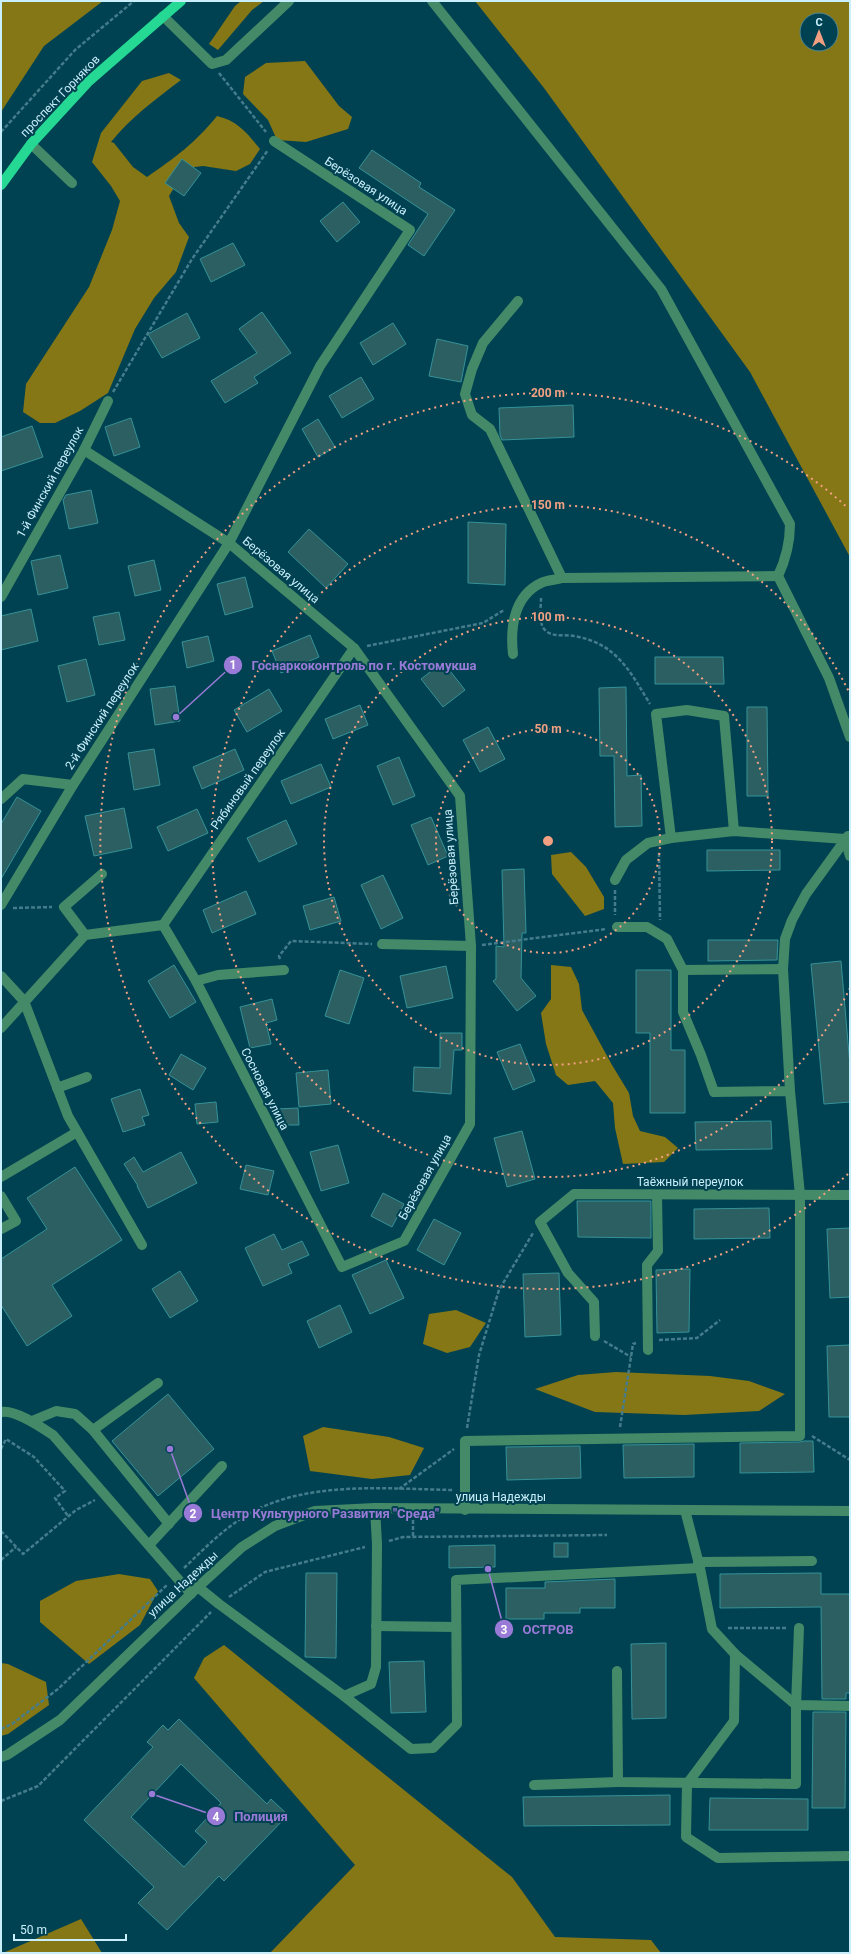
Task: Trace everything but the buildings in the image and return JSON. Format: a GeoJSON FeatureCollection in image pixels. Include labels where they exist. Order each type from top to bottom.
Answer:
{"type":"FeatureCollection","features":[{"type":"Feature","properties":{"kind":"main road","name":"проспект Горняков"},"geometry":{"type":"LineString","coordinates":[[1,185],[31,144],[88,82],[181,1]]}},
{"type":"Feature","properties":{"kind":"street"},"geometry":{"type":"LineString","coordinates":[[163,16],[212,64],[226,60],[289,1]]}},
{"type":"Feature","properties":{"kind":"street"},"geometry":{"type":"LineString","coordinates":[[432,1],[661,289],[790,524],[790,537],[786,559],[778,576]]}},
{"type":"Feature","properties":{"kind":"street","name":"Берёзовая улица"},"geometry":{"type":"LineString","coordinates":[[274,141],[410,230],[320,366],[229,543],[354,648],[460,796],[471,946],[470,1124],[404,1241],[342,1267]]}},
{"type":"Feature","properties":{"kind":"street"},"geometry":{"type":"LineString","coordinates":[[31,144],[72,183]]}},
{"type":"Feature","properties":{"kind":"street"},"geometry":{"type":"LineString","coordinates":[[518,301],[482,343],[472,369],[465,394],[472,415],[490,429],[562,578]]}},
{"type":"Feature","properties":{"kind":"street","name":"1-й Финский переулок"},"geometry":{"type":"LineString","coordinates":[[1,597],[84,450],[108,401]]}},
{"type":"Feature","properties":{"kind":"street"},"geometry":{"type":"LineString","coordinates":[[84,450],[229,543]]}},
{"type":"Feature","properties":{"kind":"street","name":"2-й Финский переулок"},"geometry":{"type":"LineString","coordinates":[[5,906],[73,785],[229,543]]}},
{"type":"Feature","properties":{"kind":"street"},"geometry":{"type":"LineString","coordinates":[[513,654],[513,623],[520,604],[524,596],[541,583],[562,578],[778,576]]}},
{"type":"Feature","properties":{"kind":"street"},"geometry":{"type":"LineString","coordinates":[[778,576],[829,678],[850,737]]}},
{"type":"Feature","properties":{"kind":"street","name":"Рябиновый переулок"},"geometry":{"type":"LineString","coordinates":[[163,925],[354,648]]}},
{"type":"Feature","properties":{"kind":"street"},"geometry":{"type":"LineString","coordinates":[[671,838],[656,714],[687,710],[724,716],[734,831]]}},
{"type":"Feature","properties":{"kind":"street"},"geometry":{"type":"LineString","coordinates":[[1,799],[23,779],[73,785]]}},
{"type":"Feature","properties":{"kind":"street"},"geometry":{"type":"LineString","coordinates":[[615,880],[626,860],[648,844],[671,838],[734,831],[848,837]]}},
{"type":"Feature","properties":{"kind":"street"},"geometry":{"type":"LineString","coordinates":[[848,837],[850,856]]}},
{"type":"Feature","properties":{"kind":"street"},"geometry":{"type":"LineString","coordinates":[[466,1510],[466,1441],[800,1436],[800,1195],[790,1091],[783,969],[785,939],[792,920],[806,894],[848,837]]}},
{"type":"Feature","properties":{"kind":"street"},"geometry":{"type":"LineString","coordinates":[[85,935],[64,907],[102,874]]}},
{"type":"Feature","properties":{"kind":"street"},"geometry":{"type":"LineString","coordinates":[[1,1028],[85,935],[163,925]]}},
{"type":"Feature","properties":{"kind":"street","name":"Сосновая улица"},"geometry":{"type":"LineString","coordinates":[[163,925],[196,981],[342,1267]]}},
{"type":"Feature","properties":{"kind":"street"},"geometry":{"type":"LineString","coordinates":[[617,927],[647,927],[667,939],[683,970],[683,1012],[702,1055],[714,1092],[790,1091]]}},
{"type":"Feature","properties":{"kind":"street"},"geometry":{"type":"LineString","coordinates":[[382,944],[471,946]]}},
{"type":"Feature","properties":{"kind":"street"},"geometry":{"type":"LineString","coordinates":[[683,970],[783,969]]}},
{"type":"Feature","properties":{"kind":"street"},"geometry":{"type":"LineString","coordinates":[[196,981],[218,975],[284,970]]}},
{"type":"Feature","properties":{"kind":"street"},"geometry":{"type":"LineString","coordinates":[[1,976],[24,1001],[68,1116],[142,1244]]}},
{"type":"Feature","properties":{"kind":"street"},"geometry":{"type":"LineString","coordinates":[[57,1088],[87,1077]]}},
{"type":"Feature","properties":{"kind":"street"},"geometry":{"type":"LineString","coordinates":[[1,1177],[77,1132]]}},
{"type":"Feature","properties":{"kind":"street","name":"Таёжный переулок"},"geometry":{"type":"LineString","coordinates":[[540,1222],[574,1194],[657,1196],[850,1195]]}},
{"type":"Feature","properties":{"kind":"street"},"geometry":{"type":"LineString","coordinates":[[1,1196],[16,1220],[1,1229]]}},
{"type":"Feature","properties":{"kind":"street"},"geometry":{"type":"LineString","coordinates":[[648,1346],[647,1265],[658,1251],[657,1196]]}},
{"type":"Feature","properties":{"kind":"street"},"geometry":{"type":"LineString","coordinates":[[540,1222],[568,1273],[594,1302],[595,1336]]}},
{"type":"Feature","properties":{"kind":"street"},"geometry":{"type":"LineString","coordinates":[[92,1430],[158,1383]]}},
{"type":"Feature","properties":{"kind":"street"},"geometry":{"type":"LineString","coordinates":[[1,1412],[6,1411],[32,1421],[53,1435],[149,1545],[195,1590],[218,1604],[344,1696],[411,1749],[433,1748],[457,1724],[456,1580],[699,1565],[812,1561]]}},
{"type":"Feature","properties":{"kind":"street"},"geometry":{"type":"LineString","coordinates":[[32,1421],[56,1411],[76,1414],[92,1430],[169,1524]]}},
{"type":"Feature","properties":{"kind":"street"},"geometry":{"type":"LineString","coordinates":[[149,1545],[222,1466]]}},
{"type":"Feature","properties":{"kind":"street"},"geometry":{"type":"LineString","coordinates":[[344,1696],[371,1684],[376,1667],[377,1544],[375,1508]]}},
{"type":"Feature","properties":{"kind":"street","name":"улица Надежды"},"geometry":{"type":"LineString","coordinates":[[1,1757],[7,1755],[60,1720],[195,1590],[242,1547],[274,1526],[315,1511],[375,1508],[466,1510],[850,1511]]}},
{"type":"Feature","properties":{"kind":"street"},"geometry":{"type":"LineString","coordinates":[[685,1510],[699,1565],[712,1628],[735,1654],[796,1705],[850,1706]]}},
{"type":"Feature","properties":{"kind":"street"},"geometry":{"type":"LineString","coordinates":[[376,1626],[456,1626]]}},
{"type":"Feature","properties":{"kind":"street"},"geometry":{"type":"LineString","coordinates":[[534,1785],[618,1782],[687,1784],[796,1784],[798,1628]]}},
{"type":"Feature","properties":{"kind":"street"},"geometry":{"type":"LineString","coordinates":[[735,1654],[734,1721],[687,1784],[686,1837],[718,1858],[850,1856]]}},
{"type":"Feature","properties":{"kind":"street"},"geometry":{"type":"LineString","coordinates":[[617,1671],[618,1782]]}},
{"type":"Feature","properties":{"kind":"path"},"geometry":{"type":"LineString","coordinates":[[1,132],[75,50],[134,1]]}},
{"type":"Feature","properties":{"kind":"path"},"geometry":{"type":"LineString","coordinates":[[108,401],[192,259],[274,141],[212,64]]}},
{"type":"Feature","properties":{"kind":"path"},"geometry":{"type":"LineString","coordinates":[[541,583],[541,622],[544,629],[549,633],[557,635],[574,636],[598,642],[614,652],[630,670],[656,714]]}},
{"type":"Feature","properties":{"kind":"path"},"geometry":{"type":"LineString","coordinates":[[354,648],[482,624],[506,608]]}},
{"type":"Feature","properties":{"kind":"path"},"geometry":{"type":"LineString","coordinates":[[659,841],[660,935]]}},
{"type":"Feature","properties":{"kind":"path"},"geometry":{"type":"LineString","coordinates":[[471,946],[617,927],[615,880]]}},
{"type":"Feature","properties":{"kind":"path"},"geometry":{"type":"LineString","coordinates":[[5,906],[64,907]]}},
{"type":"Feature","properties":{"kind":"path"},"geometry":{"type":"LineString","coordinates":[[284,970],[279,956],[290,941],[382,944]]}},
{"type":"Feature","properties":{"kind":"path"},"geometry":{"type":"LineString","coordinates":[[399,1489],[466,1441],[479,1355],[498,1290],[540,1222]]}},
{"type":"Feature","properties":{"kind":"path"},"geometry":{"type":"LineString","coordinates":[[618,1439],[633,1344],[648,1346],[697,1338],[720,1320]]}},
{"type":"Feature","properties":{"kind":"path"},"geometry":{"type":"LineString","coordinates":[[595,1336],[631,1357]]}},
{"type":"Feature","properties":{"kind":"path"},"geometry":{"type":"LineString","coordinates":[[800,1436],[814,1436],[850,1460]]}},
{"type":"Feature","properties":{"kind":"path"},"geometry":{"type":"LineString","coordinates":[[1,1449],[6,1439],[34,1456],[64,1491],[55,1498],[68,1516]]}},
{"type":"Feature","properties":{"kind":"path"},"geometry":{"type":"LineString","coordinates":[[1,1531],[23,1554],[76,1510],[105,1496]]}},
{"type":"Feature","properties":{"kind":"path"},"geometry":{"type":"LineString","coordinates":[[1,1801],[38,1786],[218,1604],[265,1572],[403,1537],[607,1535]]}},
{"type":"Feature","properties":{"kind":"path"},"geometry":{"type":"LineString","coordinates":[[1,1560],[16,1547]]}},
{"type":"Feature","properties":{"kind":"path"},"geometry":{"type":"LineString","coordinates":[[712,1628],[798,1628]]}},
{"type":"Feature","properties":{"kind":"shaded area"},"geometry":{"type":"Polygon","coordinates":[[[1,1],[103,1],[44,46],[1,112],[1,1]]]}},
{"type":"Feature","properties":{"kind":"shaded area"},"geometry":{"type":"Polygon","coordinates":[[[241,1],[264,1],[252,10],[218,50],[209,44],[235,6],[241,1]]]}},
{"type":"Feature","properties":{"kind":"shaded area"},"geometry":{"type":"Polygon","coordinates":[[[475,1],[850,1],[850,557],[750,372],[544,88],[475,1]]]}},
{"type":"Feature","properties":{"kind":"shaded area"},"geometry":{"type":"Polygon","coordinates":[[[305,61],[339,106],[352,117],[348,129],[306,142],[277,140],[268,120],[243,94],[245,77],[266,63],[305,61]]]}},
{"type":"Feature","properties":{"kind":"shaded area"},"geometry":{"type":"Polygon","coordinates":[[[169,73],[181,80],[135,116],[111,142],[114,143],[133,167],[147,177],[185,149],[217,116],[231,121],[242,128],[260,149],[250,164],[236,171],[203,166],[186,168],[169,196],[179,223],[189,237],[176,272],[154,298],[135,329],[108,393],[80,411],[55,423],[40,423],[23,412],[26,384],[89,287],[112,230],[120,201],[111,186],[92,162],[101,133],[142,81],[169,73]]]}},
{"type":"Feature","properties":{"kind":"shaded area"},"geometry":{"type":"Polygon","coordinates":[[[571,852],[586,867],[604,897],[604,909],[585,916],[552,874],[551,855],[571,852]]]}},
{"type":"Feature","properties":{"kind":"shaded area"},"geometry":{"type":"Polygon","coordinates":[[[551,965],[571,967],[579,984],[582,1010],[629,1093],[633,1116],[640,1131],[665,1137],[678,1148],[664,1162],[623,1164],[615,1128],[613,1103],[595,1081],[568,1085],[556,1075],[546,1044],[541,1013],[551,999],[551,965]]]}},
{"type":"Feature","properties":{"kind":"shaded area"},"geometry":{"type":"Polygon","coordinates":[[[456,1310],[486,1323],[470,1347],[447,1353],[423,1344],[429,1314],[456,1310]]]}},
{"type":"Feature","properties":{"kind":"shaded area"},"geometry":{"type":"Polygon","coordinates":[[[616,1372],[710,1376],[749,1381],[785,1394],[759,1411],[684,1415],[595,1412],[535,1389],[578,1375],[616,1372]]]}},
{"type":"Feature","properties":{"kind":"shaded area"},"geometry":{"type":"Polygon","coordinates":[[[323,1427],[389,1437],[424,1448],[410,1475],[372,1479],[310,1471],[303,1436],[323,1427]]]}},
{"type":"Feature","properties":{"kind":"shaded area"},"geometry":{"type":"Polygon","coordinates":[[[119,1574],[150,1579],[158,1591],[140,1625],[89,1664],[40,1622],[40,1601],[76,1581],[119,1574]]]}},
{"type":"Feature","properties":{"kind":"shaded area"},"geometry":{"type":"Polygon","coordinates":[[[224,1645],[512,1877],[555,1937],[651,1940],[661,1953],[270,1953],[355,1865],[194,1678],[204,1658],[224,1645]]]}},
{"type":"Feature","properties":{"kind":"shaded area"},"geometry":{"type":"Polygon","coordinates":[[[1,1663],[8,1664],[46,1682],[49,1705],[8,1734],[1,1736],[1,1663]]]}},
{"type":"Feature","properties":{"kind":"shaded area"},"geometry":{"type":"Polygon","coordinates":[[[81,1919],[102,1953],[3,1953],[81,1919]]]}},
{"type":"Feature","properties":{"kind":"place","name":"Госнаркоконтроль по г. Костомукша"},"geometry":{"type":"Point","coordinates":[176,717]}},
{"type":"Feature","properties":{"kind":"place","name":"Центр Культурного Развития \"Среда\""},"geometry":{"type":"Point","coordinates":[170,1449]}},
{"type":"Feature","properties":{"kind":"place","name":"ОСТРОВ"},"geometry":{"type":"Point","coordinates":[488,1569]}},
{"type":"Feature","properties":{"kind":"place","name":"Полиция"},"geometry":{"type":"Point","coordinates":[152,1794]}}]}
